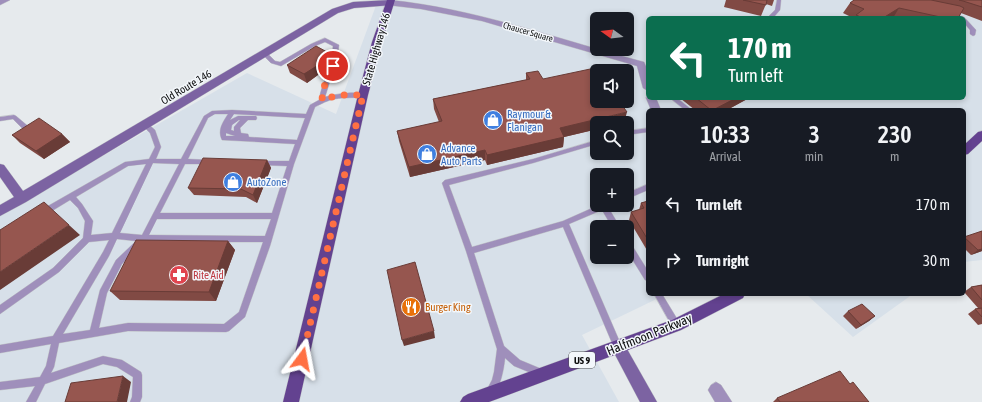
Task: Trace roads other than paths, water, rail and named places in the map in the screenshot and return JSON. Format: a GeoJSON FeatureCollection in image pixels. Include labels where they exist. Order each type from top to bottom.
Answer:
{"type":"FeatureCollection","features":[{"type":"Feature","properties":{"kind":"main road","name":"State Highway 146"},"geometry":{"type":"LineString","coordinates":[[291,402],[363,95],[390,1]]}},
{"type":"Feature","properties":{"kind":"main road"},"geometry":{"type":"LineString","coordinates":[[966,149],[982,136]]}},
{"type":"Feature","properties":{"kind":"main road","name":"Halfmoon Parkway"},"geometry":{"type":"LineString","coordinates":[[468,402],[676,325],[733,296]]}},
{"type":"Feature","properties":{"kind":"street"},"geometry":{"type":"LineString","coordinates":[[0,2],[6,0]]}},
{"type":"Feature","properties":{"kind":"street","name":"Old Route 146"},"geometry":{"type":"LineString","coordinates":[[0,212],[341,8],[390,1]]}},
{"type":"Feature","properties":{"kind":"street","name":"Chaucer Square"},"geometry":{"type":"LineString","coordinates":[[390,1],[421,5],[469,16],[641,64],[646,81]]}},
{"type":"Feature","properties":{"kind":"street"},"geometry":{"type":"LineString","coordinates":[[0,168],[22,199]]}},
{"type":"Feature","properties":{"kind":"street"},"geometry":{"type":"LineString","coordinates":[[618,347],[649,402]]}},
{"type":"Feature","properties":{"kind":"lane"},"geometry":{"type":"LineString","coordinates":[[772,16],[777,10],[780,0]]}},
{"type":"Feature","properties":{"kind":"lane"},"geometry":{"type":"LineString","coordinates":[[945,13],[955,16]]}},
{"type":"Feature","properties":{"kind":"lane"},"geometry":{"type":"LineString","coordinates":[[966,22],[973,30],[973,34]]}},
{"type":"Feature","properties":{"kind":"lane"},"geometry":{"type":"LineString","coordinates":[[264,54],[274,62],[281,64],[313,45],[325,40],[336,45],[336,54],[323,89],[322,100]]}},
{"type":"Feature","properties":{"kind":"lane"},"geometry":{"type":"LineString","coordinates":[[0,350],[128,327],[226,328],[242,314],[268,239],[298,142],[312,106],[322,100],[339,95],[363,95]]}},
{"type":"Feature","properties":{"kind":"lane"},"geometry":{"type":"LineString","coordinates":[[676,100],[686,108]]}},
{"type":"Feature","properties":{"kind":"lane"},"geometry":{"type":"LineString","coordinates":[[94,332],[103,293],[119,262],[144,238],[182,161],[206,117],[214,112],[307,116]]}},
{"type":"Feature","properties":{"kind":"lane"},"geometry":{"type":"LineString","coordinates":[[232,112],[222,130],[224,138],[298,142]]}},
{"type":"Feature","properties":{"kind":"lane"},"geometry":{"type":"LineString","coordinates":[[290,141],[285,138],[238,135],[238,127],[246,118],[291,118],[299,115]]}},
{"type":"Feature","properties":{"kind":"lane"},"geometry":{"type":"LineString","coordinates":[[0,119],[14,117],[28,129]]}},
{"type":"Feature","properties":{"kind":"lane"},"geometry":{"type":"LineString","coordinates":[[31,402],[50,367],[56,339],[106,254],[158,147],[153,132],[145,125]]}},
{"type":"Feature","properties":{"kind":"lane"},"geometry":{"type":"LineString","coordinates":[[634,132],[646,130]]}},
{"type":"Feature","properties":{"kind":"lane"},"geometry":{"type":"LineString","coordinates":[[487,396],[498,376],[501,365],[501,349],[470,251],[445,183],[533,161],[590,144]]}},
{"type":"Feature","properties":{"kind":"lane"},"geometry":{"type":"LineString","coordinates":[[37,216],[127,164],[152,161],[218,162]]}},
{"type":"Feature","properties":{"kind":"lane"},"geometry":{"type":"LineString","coordinates":[[254,163],[291,164]]}},
{"type":"Feature","properties":{"kind":"lane"},"geometry":{"type":"LineString","coordinates":[[634,193],[646,188]]}},
{"type":"Feature","properties":{"kind":"lane"},"geometry":{"type":"LineString","coordinates":[[0,310],[56,270],[87,239],[90,221],[80,206],[70,196]]}},
{"type":"Feature","properties":{"kind":"lane"},"geometry":{"type":"LineString","coordinates":[[470,251],[565,223],[591,212]]}},
{"type":"Feature","properties":{"kind":"lane"},"geometry":{"type":"LineString","coordinates":[[155,216],[275,216]]}},
{"type":"Feature","properties":{"kind":"lane"},"geometry":{"type":"LineString","coordinates":[[565,223],[618,347]]}},
{"type":"Feature","properties":{"kind":"lane"},"geometry":{"type":"LineString","coordinates":[[87,239],[115,236],[144,238],[268,239]]}},
{"type":"Feature","properties":{"kind":"lane"},"geometry":{"type":"LineString","coordinates":[[125,266],[133,249]]}},
{"type":"Feature","properties":{"kind":"lane"},"geometry":{"type":"LineString","coordinates":[[634,255],[646,275]]}},
{"type":"Feature","properties":{"kind":"lane"},"geometry":{"type":"LineString","coordinates":[[101,300],[119,277]]}},
{"type":"Feature","properties":{"kind":"lane"},"geometry":{"type":"LineString","coordinates":[[659,296],[676,325]]}},
{"type":"Feature","properties":{"kind":"lane"},"geometry":{"type":"LineString","coordinates":[[501,349],[518,363],[545,374]]}},
{"type":"Feature","properties":{"kind":"lane"},"geometry":{"type":"LineString","coordinates":[[0,386],[42,381],[103,360],[119,364],[138,375],[137,397],[135,402]]}},
{"type":"Feature","properties":{"kind":"place","name":"Raymour & Flanigan"},"geometry":{"type":"Point","coordinates":[493,120]}},
{"type":"Feature","properties":{"kind":"place","name":"Advance Auto Parts"},"geometry":{"type":"Point","coordinates":[427,154]}},
{"type":"Feature","properties":{"kind":"place","name":"AutoZone"},"geometry":{"type":"Point","coordinates":[233,182]}},
{"type":"Feature","properties":{"kind":"place","name":"Rite Aid"},"geometry":{"type":"Point","coordinates":[179,275]}},
{"type":"Feature","properties":{"kind":"place","name":"Burger King"},"geometry":{"type":"Point","coordinates":[411,307]}}]}
